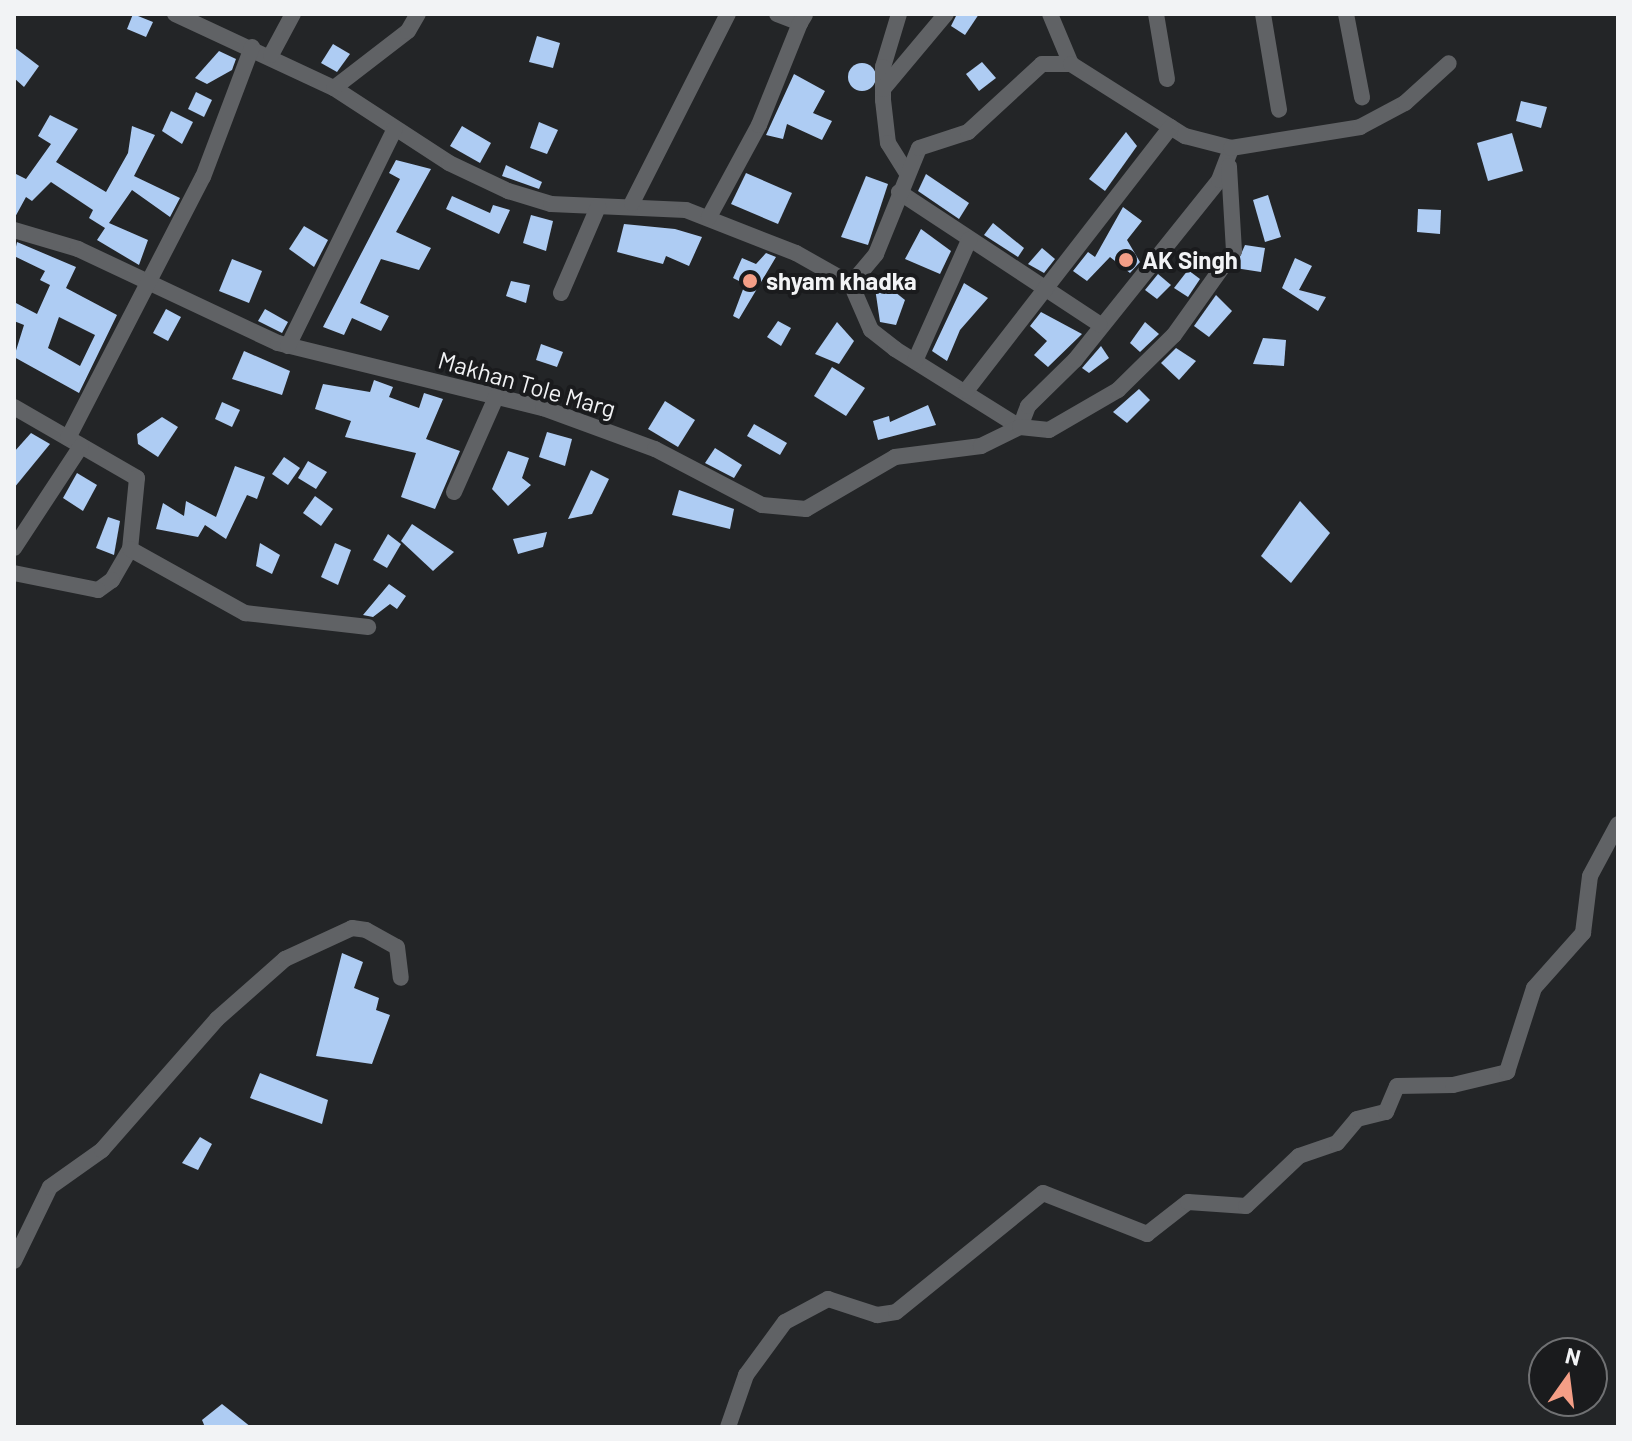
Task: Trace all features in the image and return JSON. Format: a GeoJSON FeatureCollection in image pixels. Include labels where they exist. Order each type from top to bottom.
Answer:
{"type":"FeatureCollection","features":[{"type":"Feature","properties":{"kind":"street"},"geometry":{"type":"LineString","coordinates":[[175,14],[271,55],[334,88],[395,129],[508,191],[551,204],[598,207],[632,203],[709,217],[851,284],[871,330],[1020,427],[1028,406],[1075,360],[1099,324],[1229,166]]}},
{"type":"Feature","properties":{"kind":"street"},"geometry":{"type":"LineString","coordinates":[[271,55],[293,14]]}},
{"type":"Feature","properties":{"kind":"street"},"geometry":{"type":"LineString","coordinates":[[334,88],[408,31],[418,14]]}},
{"type":"Feature","properties":{"kind":"street"},"geometry":{"type":"LineString","coordinates":[[632,203],[728,14]]}},
{"type":"Feature","properties":{"kind":"street"},"geometry":{"type":"LineString","coordinates":[[709,217],[759,125],[803,19],[777,14]]}},
{"type":"Feature","properties":{"kind":"street"},"geometry":{"type":"LineString","coordinates":[[899,14],[883,89],[885,132],[906,172]]}},
{"type":"Feature","properties":{"kind":"street"},"geometry":{"type":"LineString","coordinates":[[883,89],[946,14]]}},
{"type":"Feature","properties":{"kind":"street"},"geometry":{"type":"LineString","coordinates":[[1050,14],[1071,64]]}},
{"type":"Feature","properties":{"kind":"street"},"geometry":{"type":"LineString","coordinates":[[1156,14],[1167,79]]}},
{"type":"Feature","properties":{"kind":"street"},"geometry":{"type":"LineString","coordinates":[[1263,14],[1279,110]]}},
{"type":"Feature","properties":{"kind":"street"},"geometry":{"type":"LineString","coordinates":[[1346,14],[1362,97]]}},
{"type":"Feature","properties":{"kind":"street"},"geometry":{"type":"LineString","coordinates":[[14,548],[74,442],[146,282],[203,177],[252,47]]}},
{"type":"Feature","properties":{"kind":"street"},"geometry":{"type":"LineString","coordinates":[[851,284],[876,254],[906,172],[919,148],[968,132],[1042,64],[1071,64],[1171,127],[1231,148],[1360,127],[1405,103],[1449,63]]}},
{"type":"Feature","properties":{"kind":"street"},"geometry":{"type":"LineString","coordinates":[[966,391],[1171,127]]}},
{"type":"Feature","properties":{"kind":"street"},"geometry":{"type":"LineString","coordinates":[[288,346],[395,129]]}},
{"type":"Feature","properties":{"kind":"street","name":"Makhan Tole Marg"},"geometry":{"type":"LineString","coordinates":[[14,230],[44,234],[288,346],[496,397],[655,449],[780,510],[806,509],[895,457],[981,446],[1020,427],[1049,430],[1079,417],[1142,370],[1174,335],[1234,251],[1229,166],[1231,148]]}},
{"type":"Feature","properties":{"kind":"street"},"geometry":{"type":"LineString","coordinates":[[899,192],[1099,324]]}},
{"type":"Feature","properties":{"kind":"street"},"geometry":{"type":"LineString","coordinates":[[561,293],[598,207]]}},
{"type":"Feature","properties":{"kind":"street"},"geometry":{"type":"LineString","coordinates":[[915,361],[969,240]]}},
{"type":"Feature","properties":{"kind":"street"},"geometry":{"type":"LineString","coordinates":[[454,492],[496,397]]}},
{"type":"Feature","properties":{"kind":"street"},"geometry":{"type":"LineString","coordinates":[[14,407],[137,478],[130,549],[98,590],[14,573]]}},
{"type":"Feature","properties":{"kind":"street"},"geometry":{"type":"LineString","coordinates":[[130,549],[245,613],[368,627]]}},
{"type":"Feature","properties":{"kind":"street"},"geometry":{"type":"LineString","coordinates":[[728,1427],[746,1375],[785,1322],[828,1299],[877,1315],[896,1312],[1043,1193],[1147,1234],[1188,1202],[1246,1206],[1299,1156],[1337,1143],[1357,1119],[1386,1112],[1397,1086],[1453,1085],[1507,1072],[1534,988],[1583,933],[1590,876],[1618,824]]}},
{"type":"Feature","properties":{"kind":"street"},"geometry":{"type":"LineString","coordinates":[[14,1261],[50,1187],[102,1150],[217,1019],[303,946],[366,930],[397,947],[401,978]]}},
{"type":"Feature","properties":{"kind":"building"},"geometry":{"type":"Polygon","coordinates":[[[133,14],[153,22],[146,37],[127,29],[133,14]]]}},
{"type":"Feature","properties":{"kind":"building"},"geometry":{"type":"Polygon","coordinates":[[[957,14],[979,14],[965,35],[951,26],[957,14]]]}},
{"type":"Feature","properties":{"kind":"building"},"geometry":{"type":"Polygon","coordinates":[[[537,36],[560,43],[553,68],[529,62],[537,36]]]}},
{"type":"Feature","properties":{"kind":"building"},"geometry":{"type":"Polygon","coordinates":[[[333,44],[350,54],[337,72],[321,63],[333,44]]]}},
{"type":"Feature","properties":{"kind":"building"},"geometry":{"type":"Polygon","coordinates":[[[14,47],[39,66],[24,87],[14,78],[14,47]]]}},
{"type":"Feature","properties":{"kind":"building"},"geometry":{"type":"Polygon","coordinates":[[[219,51],[236,59],[232,70],[207,84],[195,78],[219,51]]]}},
{"type":"Feature","properties":{"kind":"building"},"geometry":{"type":"Polygon","coordinates":[[[982,62],[996,78],[979,91],[966,74],[982,62]]]}},
{"type":"Feature","properties":{"kind":"building"},"geometry":{"type":"Polygon","coordinates":[[[862,63],[872,67],[876,77],[872,87],[862,91],[852,87],[848,77],[852,67],[862,63]]]}},
{"type":"Feature","properties":{"kind":"building"},"geometry":{"type":"Polygon","coordinates":[[[794,74],[825,91],[813,113],[832,121],[822,140],[787,124],[783,139],[766,135],[794,74]]]}},
{"type":"Feature","properties":{"kind":"building"},"geometry":{"type":"Polygon","coordinates":[[[196,92],[212,100],[204,117],[188,109],[196,92]]]}},
{"type":"Feature","properties":{"kind":"building"},"geometry":{"type":"Polygon","coordinates":[[[1521,101],[1547,107],[1541,128],[1516,121],[1521,101]]]}},
{"type":"Feature","properties":{"kind":"building"},"geometry":{"type":"Polygon","coordinates":[[[171,111],[193,122],[182,144],[162,131],[171,111]]]}},
{"type":"Feature","properties":{"kind":"building"},"geometry":{"type":"Polygon","coordinates":[[[50,115],[78,129],[56,162],[106,192],[128,153],[132,126],[155,135],[134,176],[180,198],[170,217],[132,190],[109,223],[148,240],[139,265],[97,240],[105,228],[89,218],[93,210],[51,182],[32,201],[26,197],[14,219],[14,173],[26,179],[51,144],[38,136],[50,115]]]}},
{"type":"Feature","properties":{"kind":"building"},"geometry":{"type":"Polygon","coordinates":[[[539,122],[558,130],[547,154],[530,148],[539,122]]]}},
{"type":"Feature","properties":{"kind":"building"},"geometry":{"type":"Polygon","coordinates":[[[462,126],[491,143],[480,163],[450,146],[462,126]]]}},
{"type":"Feature","properties":{"kind":"building"},"geometry":{"type":"Polygon","coordinates":[[[1126,132],[1137,146],[1105,191],[1089,179],[1126,132]]]}},
{"type":"Feature","properties":{"kind":"building"},"geometry":{"type":"Polygon","coordinates":[[[1512,133],[1523,171],[1488,181],[1477,143],[1512,133]]]}},
{"type":"Feature","properties":{"kind":"building"},"geometry":{"type":"Polygon","coordinates":[[[396,160],[431,169],[396,232],[431,248],[419,270],[381,259],[360,303],[389,316],[381,331],[352,318],[344,335],[323,327],[400,179],[389,173],[396,160]]]}},
{"type":"Feature","properties":{"kind":"building"},"geometry":{"type":"Polygon","coordinates":[[[506,165],[542,182],[539,189],[502,176],[506,165]]]}},
{"type":"Feature","properties":{"kind":"building"},"geometry":{"type":"Polygon","coordinates":[[[746,173],[792,193],[778,224],[731,204],[746,173]]]}},
{"type":"Feature","properties":{"kind":"building"},"geometry":{"type":"Polygon","coordinates":[[[926,174],[969,203],[959,219],[918,191],[926,174]]]}},
{"type":"Feature","properties":{"kind":"building"},"geometry":{"type":"Polygon","coordinates":[[[866,176],[888,184],[868,245],[841,237],[866,176]]]}},
{"type":"Feature","properties":{"kind":"building"},"geometry":{"type":"Polygon","coordinates":[[[1268,195],[1281,237],[1265,242],[1253,200],[1268,195]]]}},
{"type":"Feature","properties":{"kind":"building"},"geometry":{"type":"Polygon","coordinates":[[[452,196],[490,213],[493,205],[510,210],[499,234],[446,209],[452,196]]]}},
{"type":"Feature","properties":{"kind":"building"},"geometry":{"type":"Polygon","coordinates":[[[1123,207],[1142,221],[1127,240],[1140,262],[1130,273],[1110,257],[1087,281],[1073,271],[1088,252],[1095,257],[1123,207]]]}},
{"type":"Feature","properties":{"kind":"building"},"geometry":{"type":"Polygon","coordinates":[[[1418,209],[1441,210],[1440,234],[1417,232],[1418,209]]]}},
{"type":"Feature","properties":{"kind":"building"},"geometry":{"type":"Polygon","coordinates":[[[531,215],[553,221],[546,251],[523,243],[531,215]]]}},
{"type":"Feature","properties":{"kind":"building"},"geometry":{"type":"Polygon","coordinates":[[[993,223],[1024,248],[1018,257],[984,235],[993,223]]]}},
{"type":"Feature","properties":{"kind":"building"},"geometry":{"type":"Polygon","coordinates":[[[624,224],[675,229],[702,237],[689,266],[666,256],[663,264],[617,252],[624,224]]]}},
{"type":"Feature","properties":{"kind":"building"},"geometry":{"type":"Polygon","coordinates":[[[304,226],[328,240],[314,267],[289,249],[304,226]]]}},
{"type":"Feature","properties":{"kind":"building"},"geometry":{"type":"Polygon","coordinates":[[[921,229],[951,251],[940,274],[905,259],[921,229]]]}},
{"type":"Feature","properties":{"kind":"building"},"geometry":{"type":"Polygon","coordinates":[[[17,242],[76,267],[66,288],[117,315],[79,393],[14,357],[24,325],[14,321],[14,302],[37,314],[50,285],[40,280],[45,271],[14,256],[17,242]],[[59,317],[48,348],[80,366],[95,335],[59,317]]]}},
{"type":"Feature","properties":{"kind":"building"},"geometry":{"type":"Polygon","coordinates":[[[1245,245],[1265,248],[1261,272],[1235,268],[1245,245]]]}},
{"type":"Feature","properties":{"kind":"building"},"geometry":{"type":"Polygon","coordinates":[[[1042,248],[1055,259],[1044,273],[1028,264],[1042,248]]]}},
{"type":"Feature","properties":{"kind":"building","name":"shyam khadka"},"geometry":{"type":"Polygon","coordinates":[[[766,253],[776,257],[739,319],[733,316],[745,284],[733,278],[742,258],[756,264],[766,253]]]}},
{"type":"Feature","properties":{"kind":"building"},"geometry":{"type":"Polygon","coordinates":[[[1295,258],[1312,266],[1299,290],[1326,297],[1318,311],[1282,288],[1295,258]]]}},
{"type":"Feature","properties":{"kind":"building"},"geometry":{"type":"Polygon","coordinates":[[[232,259],[262,271],[249,303],[219,291],[232,259]]]}},
{"type":"Feature","properties":{"kind":"building"},"geometry":{"type":"Polygon","coordinates":[[[1188,270],[1200,279],[1188,297],[1174,288],[1188,270]]]}},
{"type":"Feature","properties":{"kind":"building"},"geometry":{"type":"Polygon","coordinates":[[[1158,274],[1171,285],[1157,299],[1145,290],[1158,274]]]}},
{"type":"Feature","properties":{"kind":"building"},"geometry":{"type":"Polygon","coordinates":[[[511,281],[530,285],[526,303],[506,296],[511,281]]]}},
{"type":"Feature","properties":{"kind":"building"},"geometry":{"type":"Polygon","coordinates":[[[964,283],[988,298],[960,330],[947,361],[932,351],[964,283]]]}},
{"type":"Feature","properties":{"kind":"building"},"geometry":{"type":"Polygon","coordinates":[[[875,288],[890,288],[905,300],[896,325],[880,322],[875,288]]]}},
{"type":"Feature","properties":{"kind":"building"},"geometry":{"type":"Polygon","coordinates":[[[1216,295],[1232,311],[1209,337],[1194,326],[1216,295]]]}},
{"type":"Feature","properties":{"kind":"building"},"geometry":{"type":"Polygon","coordinates":[[[166,309],[181,317],[168,341],[153,333],[166,309]]]}},
{"type":"Feature","properties":{"kind":"building"},"geometry":{"type":"Polygon","coordinates":[[[265,309],[288,322],[282,333],[258,321],[265,309]]]}},
{"type":"Feature","properties":{"kind":"building"},"geometry":{"type":"Polygon","coordinates":[[[1041,312],[1082,334],[1048,367],[1034,355],[1047,341],[1030,326],[1041,312]]]}},
{"type":"Feature","properties":{"kind":"building"},"geometry":{"type":"Polygon","coordinates":[[[778,321],[791,328],[781,346],[767,337],[778,321]]]}},
{"type":"Feature","properties":{"kind":"building"},"geometry":{"type":"Polygon","coordinates":[[[837,322],[854,341],[839,364],[815,354],[837,322]]]}},
{"type":"Feature","properties":{"kind":"building"},"geometry":{"type":"Polygon","coordinates":[[[1145,322],[1159,334],[1140,352],[1130,343],[1145,322]]]}},
{"type":"Feature","properties":{"kind":"building"},"geometry":{"type":"Polygon","coordinates":[[[1263,338],[1286,340],[1284,366],[1253,364],[1263,338]]]}},
{"type":"Feature","properties":{"kind":"building"},"geometry":{"type":"Polygon","coordinates":[[[541,344],[563,352],[557,367],[536,360],[541,344]]]}},
{"type":"Feature","properties":{"kind":"building"},"geometry":{"type":"Polygon","coordinates":[[[1101,346],[1109,358],[1089,373],[1082,368],[1101,346]]]}},
{"type":"Feature","properties":{"kind":"building"},"geometry":{"type":"Polygon","coordinates":[[[1176,348],[1196,361],[1179,380],[1161,363],[1176,348]]]}},
{"type":"Feature","properties":{"kind":"building"},"geometry":{"type":"Polygon","coordinates":[[[244,351],[290,371],[282,395],[232,379],[244,351]]]}},
{"type":"Feature","properties":{"kind":"building"},"geometry":{"type":"Polygon","coordinates":[[[832,367],[865,388],[846,416],[814,396],[832,367]]]}},
{"type":"Feature","properties":{"kind":"building"},"geometry":{"type":"Polygon","coordinates":[[[374,380],[393,387],[389,397],[419,408],[424,393],[443,399],[426,439],[460,451],[435,509],[401,497],[416,453],[345,437],[351,421],[315,409],[323,384],[370,392],[374,380]]]}},
{"type":"Feature","properties":{"kind":"building"},"geometry":{"type":"Polygon","coordinates":[[[1139,389],[1150,400],[1127,423],[1113,412],[1139,389]]]}},
{"type":"Feature","properties":{"kind":"building"},"geometry":{"type":"Polygon","coordinates":[[[665,401],[695,420],[678,447],[648,429],[665,401]]]}},
{"type":"Feature","properties":{"kind":"building"},"geometry":{"type":"Polygon","coordinates":[[[222,402],[240,410],[232,427],[215,419],[222,402]]]}},
{"type":"Feature","properties":{"kind":"building"},"geometry":{"type":"Polygon","coordinates":[[[928,405],[936,425],[878,440],[873,421],[889,416],[890,422],[928,405]]]}},
{"type":"Feature","properties":{"kind":"building"},"geometry":{"type":"Polygon","coordinates":[[[162,417],[178,427],[158,457],[138,444],[137,434],[162,417]]]}},
{"type":"Feature","properties":{"kind":"building"},"geometry":{"type":"Polygon","coordinates":[[[754,424],[787,443],[780,455],[747,436],[754,424]]]}},
{"type":"Feature","properties":{"kind":"building"},"geometry":{"type":"Polygon","coordinates":[[[547,432],[572,439],[565,466],[539,457],[547,432]]]}},
{"type":"Feature","properties":{"kind":"building"},"geometry":{"type":"Polygon","coordinates":[[[31,433],[50,444],[14,488],[14,452],[31,433]]]}},
{"type":"Feature","properties":{"kind":"building"},"geometry":{"type":"Polygon","coordinates":[[[715,448],[742,465],[734,478],[705,463],[715,448]]]}},
{"type":"Feature","properties":{"kind":"building"},"geometry":{"type":"Polygon","coordinates":[[[508,451],[529,458],[522,478],[531,485],[508,506],[492,489],[508,451]]]}},
{"type":"Feature","properties":{"kind":"building"},"geometry":{"type":"Polygon","coordinates":[[[284,457],[300,468],[288,485],[272,474],[284,457]]]}},
{"type":"Feature","properties":{"kind":"building"},"geometry":{"type":"Polygon","coordinates":[[[308,461],[327,472],[316,489],[298,478],[308,461]]]}},
{"type":"Feature","properties":{"kind":"building"},"geometry":{"type":"Polygon","coordinates":[[[235,466],[265,477],[257,499],[247,495],[226,539],[205,525],[198,537],[156,529],[163,503],[184,516],[186,501],[216,517],[235,466]]]}},
{"type":"Feature","properties":{"kind":"building"},"geometry":{"type":"Polygon","coordinates":[[[591,470],[609,479],[592,514],[568,519],[591,470]]]}},
{"type":"Feature","properties":{"kind":"building"},"geometry":{"type":"Polygon","coordinates":[[[77,473],[97,485],[83,511],[63,498],[77,473]]]}},
{"type":"Feature","properties":{"kind":"building"},"geometry":{"type":"Polygon","coordinates":[[[679,490],[734,509],[730,529],[672,515],[679,490]]]}},
{"type":"Feature","properties":{"kind":"building"},"geometry":{"type":"Polygon","coordinates":[[[315,496],[333,509],[321,526],[303,513],[315,496]]]}},
{"type":"Feature","properties":{"kind":"building"},"geometry":{"type":"Polygon","coordinates":[[[1300,501],[1330,533],[1291,583],[1261,556],[1300,501]]]}},
{"type":"Feature","properties":{"kind":"building"},"geometry":{"type":"Polygon","coordinates":[[[108,517],[120,521],[114,555],[96,548],[108,517]]]}},
{"type":"Feature","properties":{"kind":"building"},"geometry":{"type":"Polygon","coordinates":[[[412,524],[454,552],[433,571],[401,541],[412,524]]]}},
{"type":"Feature","properties":{"kind":"building"},"geometry":{"type":"Polygon","coordinates":[[[547,532],[543,547],[518,554],[513,539],[547,532]]]}},
{"type":"Feature","properties":{"kind":"building"},"geometry":{"type":"Polygon","coordinates":[[[388,534],[401,544],[387,568],[373,560],[388,534]]]}},
{"type":"Feature","properties":{"kind":"building"},"geometry":{"type":"Polygon","coordinates":[[[260,543],[280,555],[272,574],[256,566],[260,543]]]}},
{"type":"Feature","properties":{"kind":"building"},"geometry":{"type":"Polygon","coordinates":[[[335,543],[351,550],[338,585],[321,577],[335,543]]]}},
{"type":"Feature","properties":{"kind":"building"},"geometry":{"type":"Polygon","coordinates":[[[389,584],[406,596],[397,609],[390,604],[373,617],[363,615],[389,584]]]}},
{"type":"Feature","properties":{"kind":"building"},"geometry":{"type":"Polygon","coordinates":[[[342,953],[363,962],[354,988],[379,998],[376,1010],[390,1015],[372,1064],[316,1056],[342,953]]]}},
{"type":"Feature","properties":{"kind":"building"},"geometry":{"type":"Polygon","coordinates":[[[260,1073],[328,1100],[322,1124],[250,1098],[260,1073]]]}},
{"type":"Feature","properties":{"kind":"building"},"geometry":{"type":"Polygon","coordinates":[[[200,1137],[212,1144],[198,1170],[182,1163],[200,1137]]]}},
{"type":"Feature","properties":{"kind":"building"},"geometry":{"type":"Polygon","coordinates":[[[222,1404],[251,1427],[205,1427],[202,1420],[222,1404]]]}},
{"type":"Feature","properties":{"kind":"place","name":"AK Singh"},"geometry":{"type":"Point","coordinates":[1126,260]}},
{"type":"Feature","properties":{"kind":"place","name":"shyam khadka"},"geometry":{"type":"Point","coordinates":[750,281]}}]}
